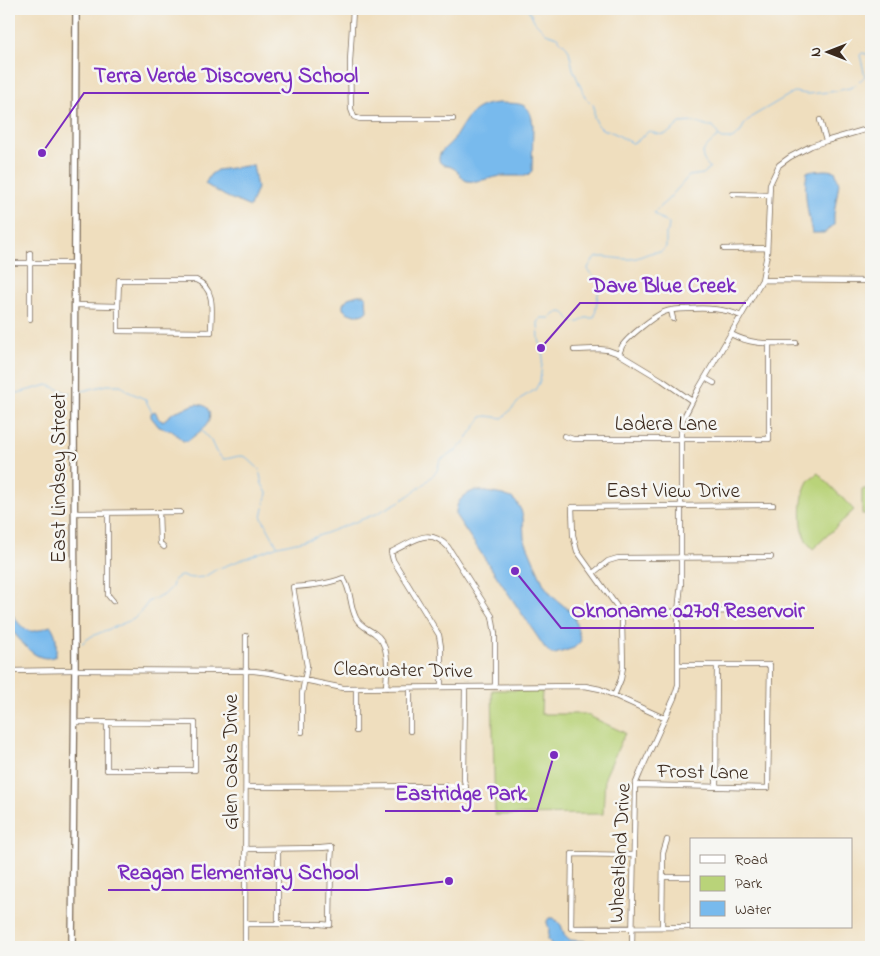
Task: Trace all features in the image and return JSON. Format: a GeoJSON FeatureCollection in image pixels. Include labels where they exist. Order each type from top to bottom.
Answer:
{"type":"FeatureCollection","features":[{"type":"Feature","properties":{"kind":"street","name":"East Lindsey Street"},"geometry":{"type":"LineString","coordinates":[[72,947],[75,722],[76,9]]}},
{"type":"Feature","properties":{"kind":"street"},"geometry":{"type":"LineString","coordinates":[[352,9],[350,62],[351,109],[354,117],[360,119],[453,119]]}},
{"type":"Feature","properties":{"kind":"street"},"geometry":{"type":"LineString","coordinates":[[820,120],[826,141]]}},
{"type":"Feature","properties":{"kind":"street"},"geometry":{"type":"LineString","coordinates":[[871,128],[802,150],[779,165],[770,184],[767,248],[762,280],[871,281]]}},
{"type":"Feature","properties":{"kind":"street"},"geometry":{"type":"LineString","coordinates":[[733,194],[769,195]]}},
{"type":"Feature","properties":{"kind":"street"},"geometry":{"type":"LineString","coordinates":[[724,249],[767,248]]}},
{"type":"Feature","properties":{"kind":"street"},"geometry":{"type":"LineString","coordinates":[[30,252],[30,319]]}},
{"type":"Feature","properties":{"kind":"street"},"geometry":{"type":"LineString","coordinates":[[9,263],[76,263]]}},
{"type":"Feature","properties":{"kind":"street"},"geometry":{"type":"LineString","coordinates":[[119,280],[196,280],[203,283],[211,296],[211,332],[118,331],[118,306],[119,280]]}},
{"type":"Feature","properties":{"kind":"street","name":"Wheatland Drive"},"geometry":{"type":"LineString","coordinates":[[632,947],[635,786],[676,690],[678,681],[678,612],[681,584],[681,430],[683,419],[762,280]]}},
{"type":"Feature","properties":{"kind":"street"},"geometry":{"type":"LineString","coordinates":[[75,305],[118,306]]}},
{"type":"Feature","properties":{"kind":"street"},"geometry":{"type":"LineString","coordinates":[[619,354],[622,346],[636,332],[656,316],[671,310],[710,308],[725,310],[741,316]]}},
{"type":"Feature","properties":{"kind":"street"},"geometry":{"type":"LineString","coordinates":[[671,310],[673,319]]}},
{"type":"Feature","properties":{"kind":"street"},"geometry":{"type":"LineString","coordinates":[[731,334],[747,342],[796,343]]}},
{"type":"Feature","properties":{"kind":"street","name":"Ladera Lane"},"geometry":{"type":"LineString","coordinates":[[564,436],[573,439],[769,439],[769,343]]}},
{"type":"Feature","properties":{"kind":"street"},"geometry":{"type":"LineString","coordinates":[[574,350],[603,349],[619,354],[692,401]]}},
{"type":"Feature","properties":{"kind":"street"},"geometry":{"type":"LineString","coordinates":[[705,378],[714,383]]}},
{"type":"Feature","properties":{"kind":"street","name":"East View Drive"},"geometry":{"type":"LineString","coordinates":[[593,573],[577,551],[574,542],[572,507],[773,505]]}},
{"type":"Feature","properties":{"kind":"street"},"geometry":{"type":"LineString","coordinates":[[159,512],[160,543],[164,547]]}},
{"type":"Feature","properties":{"kind":"street"},"geometry":{"type":"LineString","coordinates":[[74,513],[180,512]]}},
{"type":"Feature","properties":{"kind":"street"},"geometry":{"type":"LineString","coordinates":[[108,513],[108,596],[113,601]]}},
{"type":"Feature","properties":{"kind":"street"},"geometry":{"type":"LineString","coordinates":[[441,687],[441,647],[439,635],[393,560],[391,552],[415,539],[426,536],[437,538],[448,546],[492,616],[495,634],[495,687]]}},
{"type":"Feature","properties":{"kind":"street"},"geometry":{"type":"LineString","coordinates":[[614,696],[622,673],[621,614],[616,604],[593,573],[608,562],[618,558],[772,557]]}},
{"type":"Feature","properties":{"kind":"street"},"geometry":{"type":"LineString","coordinates":[[302,732],[301,698],[307,666],[293,587],[334,582],[343,578],[348,585],[352,608],[357,621],[376,634],[385,648],[386,688]]}},
{"type":"Feature","properties":{"kind":"street"},"geometry":{"type":"LineString","coordinates":[[621,614],[628,612],[769,612]]}},
{"type":"Feature","properties":{"kind":"street","name":"Glen Oaks Drive"},"geometry":{"type":"LineString","coordinates":[[245,947],[246,636]]}},
{"type":"Feature","properties":{"kind":"street"},"geometry":{"type":"LineString","coordinates":[[678,665],[717,665],[716,787]]}},
{"type":"Feature","properties":{"kind":"street","name":"Frost Lane"},"geometry":{"type":"LineString","coordinates":[[635,786],[768,788],[770,665],[717,665]]}},
{"type":"Feature","properties":{"kind":"street","name":"Clearwater Drive"},"geometry":{"type":"LineString","coordinates":[[9,670],[246,671],[262,672],[339,687],[356,688],[590,686],[664,718]]}},
{"type":"Feature","properties":{"kind":"street"},"geometry":{"type":"LineString","coordinates":[[356,688],[356,731]]}},
{"type":"Feature","properties":{"kind":"street"},"geometry":{"type":"LineString","coordinates":[[410,688],[410,731]]}},
{"type":"Feature","properties":{"kind":"street"},"geometry":{"type":"LineString","coordinates":[[246,787],[466,786],[464,780],[465,688]]}},
{"type":"Feature","properties":{"kind":"street"},"geometry":{"type":"LineString","coordinates":[[75,722],[107,722],[195,723],[195,770],[107,770],[107,722]]}},
{"type":"Feature","properties":{"kind":"street"},"geometry":{"type":"LineString","coordinates":[[662,927],[663,853],[668,840]]}},
{"type":"Feature","properties":{"kind":"street"},"geometry":{"type":"LineString","coordinates":[[245,924],[330,925],[330,860],[332,847],[246,849]]}},
{"type":"Feature","properties":{"kind":"street"},"geometry":{"type":"LineString","coordinates":[[278,849],[278,924]]}},
{"type":"Feature","properties":{"kind":"street"},"geometry":{"type":"LineString","coordinates":[[633,855],[572,854],[571,928],[690,927]]}},
{"type":"Feature","properties":{"kind":"street"},"geometry":{"type":"LineString","coordinates":[[663,877],[690,877]]}},
{"type":"Feature","properties":{"kind":"green space"},"geometry":{"type":"Polygon","coordinates":[[[818,473],[854,510],[813,549],[807,542],[804,534],[801,509],[806,485],[818,473]]]}},
{"type":"Feature","properties":{"kind":"green space"},"geometry":{"type":"Polygon","coordinates":[[[862,489],[871,489],[871,514],[862,514],[862,489]]]}},
{"type":"Feature","properties":{"kind":"green space"},"geometry":{"type":"Polygon","coordinates":[[[492,690],[542,690],[541,714],[585,714],[625,733],[605,777],[603,814],[495,815],[492,690]]]}},
{"type":"Feature","properties":{"kind":"water"},"geometry":{"type":"Polygon","coordinates":[[[498,103],[522,105],[529,111],[533,125],[532,171],[525,176],[502,176],[480,181],[467,181],[455,169],[440,163],[440,155],[471,114],[482,106],[498,103]]]}},
{"type":"Feature","properties":{"kind":"water"},"geometry":{"type":"Polygon","coordinates":[[[253,165],[257,188],[250,207],[225,196],[205,184],[210,175],[217,170],[253,165]]]}},
{"type":"Feature","properties":{"kind":"water"},"geometry":{"type":"Polygon","coordinates":[[[835,171],[839,183],[834,225],[824,233],[812,233],[806,195],[807,172],[835,171]]]}},
{"type":"Feature","properties":{"kind":"water"},"geometry":{"type":"Polygon","coordinates":[[[358,295],[366,296],[367,311],[355,315],[348,313],[343,309],[343,304],[348,298],[358,295]]]}},
{"type":"Feature","properties":{"kind":"water"},"geometry":{"type":"Polygon","coordinates":[[[196,404],[206,407],[210,417],[206,425],[188,441],[183,441],[172,431],[159,427],[151,417],[151,413],[155,411],[163,421],[174,412],[196,404]]]}},
{"type":"Feature","properties":{"kind":"water"},"geometry":{"type":"Polygon","coordinates":[[[476,490],[503,495],[512,498],[517,503],[523,517],[524,538],[544,585],[553,597],[574,616],[581,641],[574,648],[551,654],[545,648],[456,516],[460,500],[476,490]]]}},
{"type":"Feature","properties":{"kind":"water"},"geometry":{"type":"Polygon","coordinates":[[[9,610],[26,630],[35,631],[51,626],[56,637],[56,656],[50,658],[40,657],[26,647],[9,626],[9,610]]]}},
{"type":"Feature","properties":{"kind":"water"},"geometry":{"type":"Polygon","coordinates":[[[549,918],[554,918],[561,925],[565,936],[569,940],[585,941],[585,944],[574,947],[553,947],[548,939],[549,929],[547,922],[549,918]]]}},
{"type":"Feature","properties":{"kind":"waterway"},"geometry":{"type":"LineString","coordinates":[[528,9],[535,22],[546,33],[557,37],[567,47],[573,69],[585,97],[594,106],[594,117],[602,129],[632,143],[649,131],[666,134],[680,123],[695,122],[705,126],[713,126],[719,136]]}},
{"type":"Feature","properties":{"kind":"waterway"},"geometry":{"type":"LineString","coordinates":[[719,137],[732,139],[740,133],[744,125],[753,116],[794,92],[807,94],[850,88],[865,76],[860,55],[862,53],[871,55]]}},
{"type":"Feature","properties":{"kind":"waterway"},"geometry":{"type":"LineString","coordinates":[[82,643],[92,636],[134,619],[149,601],[164,595],[172,587],[174,579],[181,576],[192,578],[204,577],[217,569],[278,546],[310,539],[376,514],[402,500],[422,486],[437,471],[440,460],[456,451],[482,417],[503,418],[523,397],[535,390],[540,381],[543,356],[538,323],[541,318],[550,318],[556,313],[561,312],[574,323],[595,316],[600,282],[589,272],[588,268],[594,260],[603,257],[631,259],[661,252],[666,247],[666,233],[669,224],[654,213],[689,176],[703,174],[710,168],[704,159],[703,151],[719,136]]}},
{"type":"Feature","properties":{"kind":"waterway"},"geometry":{"type":"LineString","coordinates":[[9,394],[48,385],[71,393]]}},
{"type":"Feature","properties":{"kind":"waterway"},"geometry":{"type":"LineString","coordinates":[[78,392],[107,385],[121,385],[129,392],[145,399],[152,412]]}},
{"type":"Feature","properties":{"kind":"waterway"},"geometry":{"type":"LineString","coordinates":[[201,430],[223,459],[240,456],[246,457],[259,469],[262,484],[267,493],[262,518],[277,545]]}},
{"type":"Feature","properties":{"kind":"place","name":"Terra Verde Discovery School"},"geometry":{"type":"Point","coordinates":[42,153]}},
{"type":"Feature","properties":{"kind":"place","name":"Dave Blue Creek"},"geometry":{"type":"Point","coordinates":[541,348]}},
{"type":"Feature","properties":{"kind":"place","name":"Oknoname 02709 Reservoir"},"geometry":{"type":"Point","coordinates":[515,571]}},
{"type":"Feature","properties":{"kind":"place","name":"Eastridge Park"},"geometry":{"type":"Point","coordinates":[554,755]}},
{"type":"Feature","properties":{"kind":"place","name":"Reagan Elementary School"},"geometry":{"type":"Point","coordinates":[449,881]}}]}
